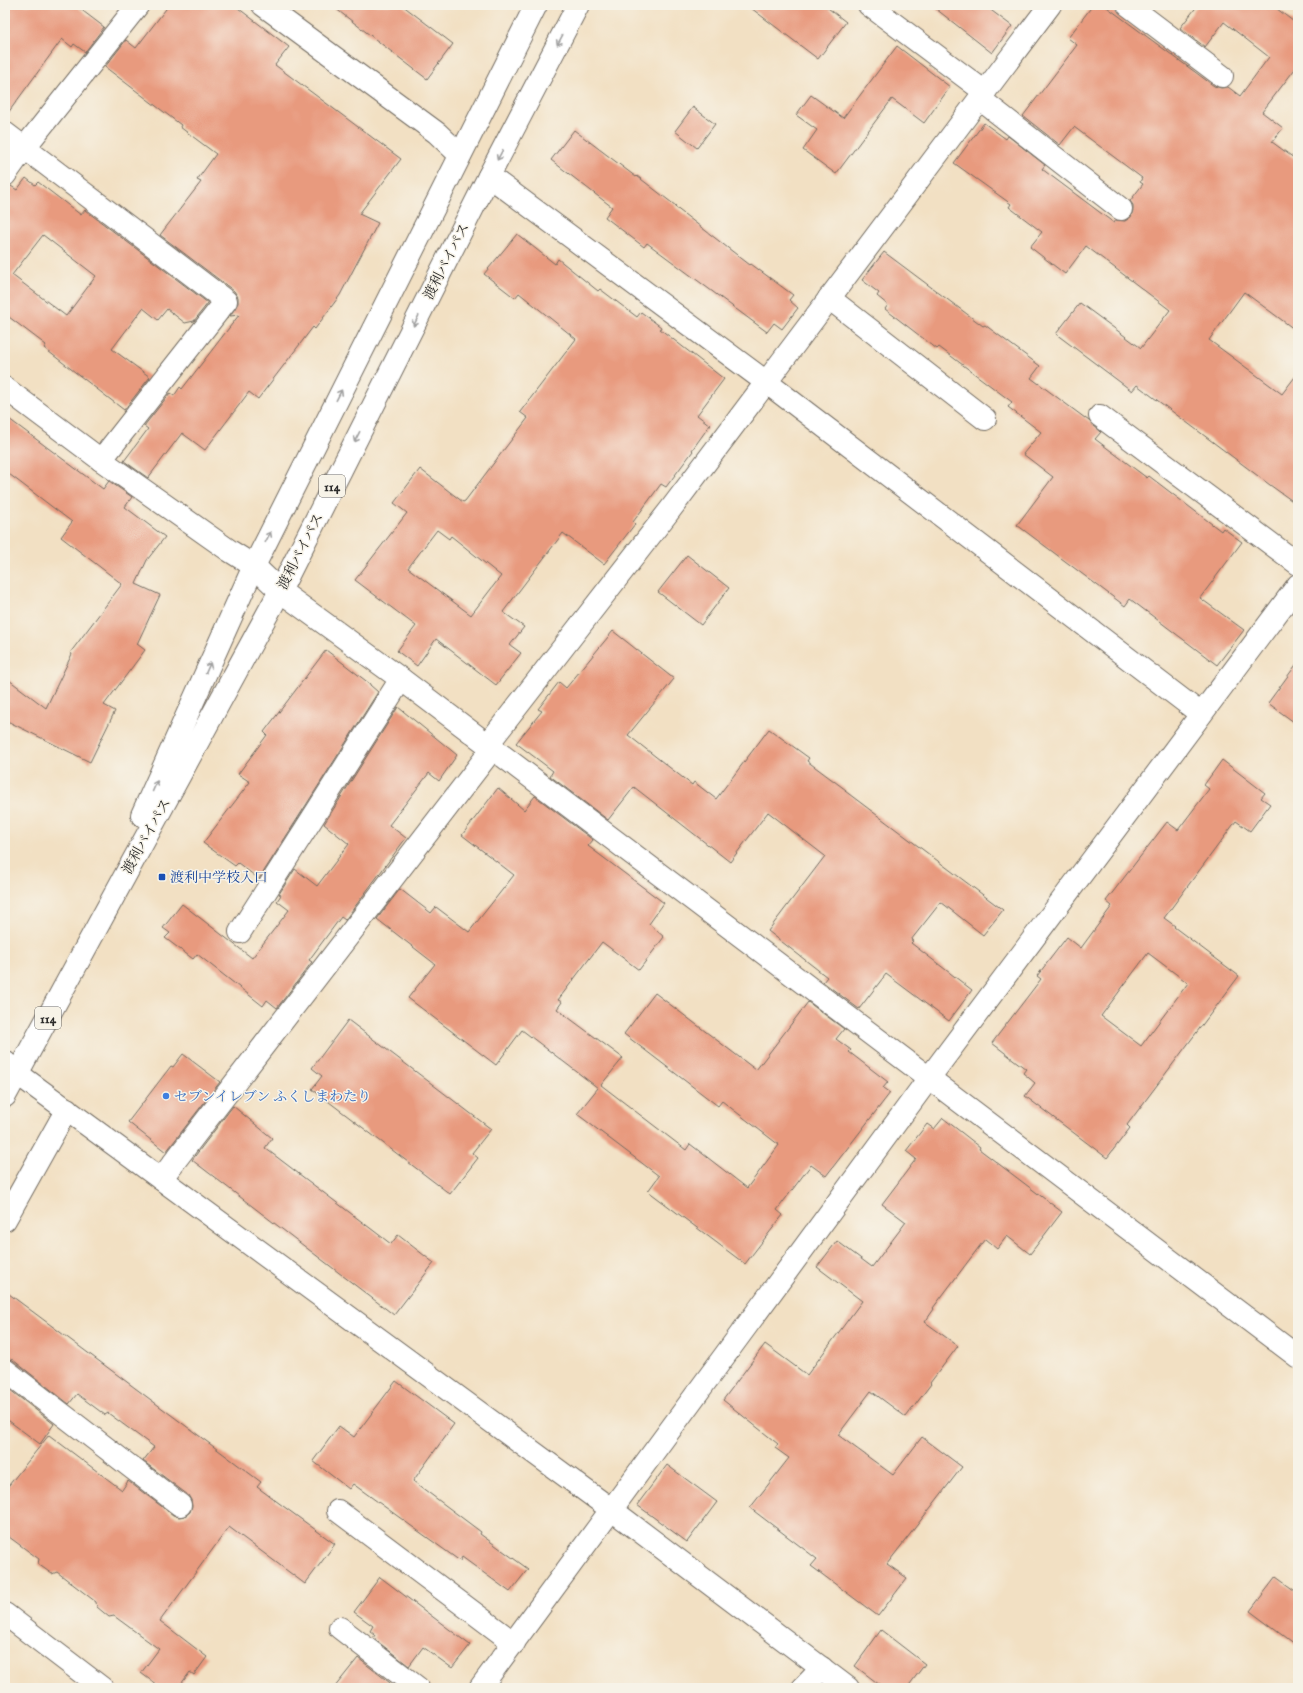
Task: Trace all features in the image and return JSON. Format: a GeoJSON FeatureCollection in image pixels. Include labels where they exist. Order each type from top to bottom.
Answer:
{"type":"FeatureCollection","features":[{"type":"Feature","properties":{"kind":"main road"},"geometry":{"type":"LineString","coordinates":[[5,174],[138,5]]}},
{"type":"Feature","properties":{"kind":"main road"},"geometry":{"type":"LineString","coordinates":[[263,5],[437,133],[460,155]]}},
{"type":"Feature","properties":{"kind":"main road","name":"渡利バイパス"},"geometry":{"type":"LineString","coordinates":[[77,962],[254,566],[536,5]]}},
{"type":"Feature","properties":{"kind":"main road","name":"渡利バイパス"},"geometry":{"type":"LineString","coordinates":[[5,1096],[11,1068],[77,962],[280,591],[489,176],[578,5]]}},
{"type":"Feature","properties":{"kind":"main road"},"geometry":{"type":"LineString","coordinates":[[868,5],[983,95],[1120,209]]}},
{"type":"Feature","properties":{"kind":"main road"},"geometry":{"type":"LineString","coordinates":[[161,1179],[665,516],[1050,5]]}},
{"type":"Feature","properties":{"kind":"main road"},"geometry":{"type":"LineString","coordinates":[[1128,5],[1222,76]]}},
{"type":"Feature","properties":{"kind":"main road"},"geometry":{"type":"LineString","coordinates":[[5,133],[226,301],[101,460]]}},
{"type":"Feature","properties":{"kind":"main road"},"geometry":{"type":"LineString","coordinates":[[489,176],[766,382],[1202,714]]}},
{"type":"Feature","properties":{"kind":"main road"},"geometry":{"type":"LineString","coordinates":[[829,298],[985,419]]}},
{"type":"Feature","properties":{"kind":"main road"},"geometry":{"type":"LineString","coordinates":[[5,388],[101,460],[230,551],[254,566],[280,591],[401,678],[1298,1356]]}},
{"type":"Feature","properties":{"kind":"main road"},"geometry":{"type":"LineString","coordinates":[[1100,416],[1298,564]]}},
{"type":"Feature","properties":{"kind":"main road"},"geometry":{"type":"LineString","coordinates":[[480,1688],[929,1078],[1298,585]]}},
{"type":"Feature","properties":{"kind":"main road"},"geometry":{"type":"LineString","coordinates":[[240,932],[401,678]]}},
{"type":"Feature","properties":{"kind":"main road"},"geometry":{"type":"LineString","coordinates":[[11,1068],[612,1510],[848,1688]]}},
{"type":"Feature","properties":{"kind":"main road"},"geometry":{"type":"LineString","coordinates":[[5,1220],[67,1109]]}},
{"type":"Feature","properties":{"kind":"main road"},"geometry":{"type":"LineString","coordinates":[[5,1370],[180,1505]]}},
{"type":"Feature","properties":{"kind":"main road"},"geometry":{"type":"LineString","coordinates":[[338,1511],[514,1643]]}},
{"type":"Feature","properties":{"kind":"main road"},"geometry":{"type":"LineString","coordinates":[[5,1614],[102,1688]]}},
{"type":"Feature","properties":{"kind":"main road"},"geometry":{"type":"LineString","coordinates":[[340,1628],[418,1688]]}},
{"type":"Feature","properties":{"kind":"main road"},"geometry":{"type":"LineString","coordinates":[[803,1688],[822,1668]]}},
{"type":"Feature","properties":{"kind":"building"},"geometry":{"type":"Polygon","coordinates":[[[5,5],[75,5],[104,27],[85,52],[74,44],[72,47],[62,39],[5,117],[5,5]]]}},
{"type":"Feature","properties":{"kind":"building"},"geometry":{"type":"Polygon","coordinates":[[[169,5],[234,5],[289,47],[275,65],[401,159],[359,214],[378,223],[340,295],[315,329],[313,327],[258,399],[249,392],[205,450],[182,433],[148,478],[124,461],[148,429],[144,426],[170,393],[174,396],[180,387],[182,389],[239,315],[230,316],[238,303],[238,297],[234,291],[160,235],[201,182],[197,180],[216,154],[180,127],[181,125],[105,67],[126,40],[136,48],[169,5]]]}},
{"type":"Feature","properties":{"kind":"building"},"geometry":{"type":"Polygon","coordinates":[[[331,5],[402,5],[453,44],[427,79],[331,5]]]}},
{"type":"Feature","properties":{"kind":"building"},"geometry":{"type":"Polygon","coordinates":[[[747,5],[824,5],[846,22],[818,59],[747,5]]]}},
{"type":"Feature","properties":{"kind":"building"},"geometry":{"type":"Polygon","coordinates":[[[931,5],[984,5],[1012,26],[992,53],[931,5]]]}},
{"type":"Feature","properties":{"kind":"building"},"geometry":{"type":"Polygon","coordinates":[[[1093,5],[1104,5],[1214,86],[1221,88],[1228,87],[1240,96],[1269,57],[1224,22],[1205,47],[1180,28],[1198,5],[1272,5],[1298,25],[1298,65],[1262,112],[1283,128],[1272,142],[1298,161],[1298,332],[1244,292],[1209,340],[1282,394],[1298,373],[1298,505],[1137,385],[1132,391],[1056,334],[1080,303],[1141,348],[1170,310],[1086,246],[1065,274],[1030,247],[1042,232],[1009,207],[1011,204],[954,163],[984,123],[1006,139],[1008,136],[1045,165],[1042,169],[1114,223],[1116,220],[1125,221],[1131,217],[1133,205],[1130,201],[1143,184],[1140,182],[1142,178],[1074,127],[1060,145],[1023,116],[1077,45],[1068,38],[1093,5]]]}},
{"type":"Feature","properties":{"kind":"building"},"geometry":{"type":"Polygon","coordinates":[[[897,46],[950,87],[924,123],[892,99],[836,174],[803,150],[817,130],[796,115],[811,95],[843,118],[897,46]]]}},
{"type":"Feature","properties":{"kind":"building"},"geometry":{"type":"Polygon","coordinates":[[[693,107],[715,124],[697,148],[675,131],[693,107]]]}},
{"type":"Feature","properties":{"kind":"building"},"geometry":{"type":"Polygon","coordinates":[[[574,130],[636,177],[637,176],[750,265],[751,264],[793,295],[789,300],[798,308],[782,329],[774,323],[767,332],[647,243],[644,247],[605,217],[612,207],[551,160],[574,130]]]}},
{"type":"Feature","properties":{"kind":"building"},"geometry":{"type":"Polygon","coordinates":[[[26,178],[35,185],[38,182],[81,215],[85,210],[208,303],[194,321],[185,323],[167,309],[158,320],[143,308],[112,349],[150,377],[124,410],[44,348],[46,345],[5,314],[5,187],[11,186],[17,190],[26,178]],[[43,235],[12,275],[66,316],[96,276],[43,235]]]}},
{"type":"Feature","properties":{"kind":"building"},"geometry":{"type":"Polygon","coordinates":[[[517,234],[555,264],[558,259],[598,291],[600,289],[637,317],[641,312],[661,327],[660,329],[724,379],[697,415],[710,425],[666,487],[661,484],[633,522],[635,524],[604,564],[563,533],[503,612],[524,627],[510,645],[521,653],[496,685],[436,639],[417,666],[397,651],[416,626],[355,580],[407,513],[394,503],[420,469],[463,502],[465,501],[528,418],[520,412],[576,339],[519,293],[515,298],[484,274],[517,234]],[[437,530],[408,568],[471,615],[501,576],[451,536],[449,539],[437,530]]]}},
{"type":"Feature","properties":{"kind":"building"},"geometry":{"type":"Polygon","coordinates":[[[884,252],[983,326],[985,325],[1040,366],[1031,378],[1089,421],[1101,432],[1095,439],[1147,478],[1149,476],[1221,531],[1223,528],[1242,542],[1200,598],[1244,630],[1217,665],[1130,599],[1125,606],[1017,525],[1053,477],[1023,454],[1041,432],[1008,407],[1012,402],[939,347],[937,349],[885,309],[888,305],[877,296],[879,293],[862,280],[884,252]]]}},
{"type":"Feature","properties":{"kind":"building"},"geometry":{"type":"Polygon","coordinates":[[[5,416],[103,489],[109,481],[132,497],[125,507],[165,537],[147,560],[136,584],[160,595],[137,644],[145,650],[104,705],[115,711],[90,762],[5,720],[5,677],[46,708],[72,654],[70,653],[122,584],[61,537],[72,522],[5,471],[5,416]]]}},
{"type":"Feature","properties":{"kind":"building"},"geometry":{"type":"Polygon","coordinates":[[[687,555],[729,588],[701,625],[658,592],[687,555]]]}},
{"type":"Feature","properties":{"kind":"building"},"geometry":{"type":"Polygon","coordinates":[[[613,631],[674,679],[628,735],[692,785],[694,782],[716,799],[769,729],[809,758],[807,761],[846,790],[845,791],[1003,910],[983,935],[941,902],[911,940],[913,941],[911,943],[972,990],[949,1021],[886,974],[859,1009],[823,982],[827,977],[768,931],[825,856],[768,812],[730,862],[634,787],[608,820],[550,776],[553,771],[516,743],[542,711],[538,709],[559,682],[566,688],[613,631]]]}},
{"type":"Feature","properties":{"kind":"building"},"geometry":{"type":"Polygon","coordinates":[[[326,650],[378,692],[259,879],[238,863],[235,866],[203,843],[250,782],[238,774],[267,735],[264,732],[326,650]]]}},
{"type":"Feature","properties":{"kind":"building"},"geometry":{"type":"Polygon","coordinates":[[[1298,662],[1298,725],[1268,703],[1298,662]]]}},
{"type":"Feature","properties":{"kind":"building"},"geometry":{"type":"Polygon","coordinates":[[[398,707],[457,755],[439,781],[429,773],[389,825],[406,838],[345,920],[341,917],[309,960],[312,962],[277,1008],[267,1000],[263,1006],[197,954],[193,959],[165,938],[170,933],[163,928],[182,904],[252,958],[289,910],[277,901],[281,895],[279,894],[295,869],[317,886],[349,844],[324,824],[398,707]]]}},
{"type":"Feature","properties":{"kind":"building"},"geometry":{"type":"Polygon","coordinates":[[[1222,760],[1265,793],[1261,798],[1270,804],[1250,831],[1236,821],[1164,918],[1239,976],[1127,1125],[1130,1128],[1107,1158],[1025,1096],[1035,1083],[1023,1073],[1026,1069],[992,1043],[1041,979],[1037,976],[1067,937],[1081,948],[1112,906],[1106,901],[1167,822],[1178,830],[1209,789],[1204,785],[1222,760]],[[1148,953],[1101,1016],[1141,1046],[1188,983],[1148,953]]]}},
{"type":"Feature","properties":{"kind":"building"},"geometry":{"type":"Polygon","coordinates":[[[498,788],[524,810],[535,796],[593,840],[588,846],[664,903],[649,924],[664,937],[639,970],[602,942],[558,1000],[562,1002],[557,1009],[623,1058],[601,1085],[686,1150],[690,1144],[747,1188],[779,1145],[722,1101],[718,1106],[624,1034],[655,993],[756,1070],[808,1002],[844,1029],[836,1039],[851,1050],[849,1052],[888,1082],[883,1088],[890,1093],[826,1176],[811,1165],[777,1210],[783,1215],[745,1264],[648,1191],[659,1176],[577,1114],[598,1088],[522,1030],[496,1065],[408,998],[435,964],[377,919],[400,889],[431,913],[436,907],[469,932],[514,875],[462,835],[498,788]]]}},
{"type":"Feature","properties":{"kind":"building"},"geometry":{"type":"Polygon","coordinates":[[[348,1020],[491,1129],[472,1153],[478,1158],[450,1194],[312,1089],[322,1076],[312,1068],[348,1020]]]}},
{"type":"Feature","properties":{"kind":"building"},"geometry":{"type":"Polygon","coordinates":[[[183,1054],[220,1082],[166,1152],[128,1122],[171,1066],[173,1067],[183,1054]]]}},
{"type":"Feature","properties":{"kind":"building"},"geometry":{"type":"Polygon","coordinates":[[[233,1106],[272,1138],[265,1148],[391,1244],[398,1235],[434,1263],[394,1315],[192,1160],[233,1106]]]}},
{"type":"Feature","properties":{"kind":"building"},"geometry":{"type":"Polygon","coordinates":[[[943,1118],[980,1147],[979,1149],[1062,1212],[1030,1254],[1007,1236],[997,1249],[985,1239],[933,1308],[934,1309],[925,1322],[958,1346],[906,1417],[871,1391],[838,1435],[893,1475],[922,1437],[962,1467],[887,1564],[907,1578],[878,1616],[811,1566],[817,1559],[750,1508],[789,1458],[775,1448],[778,1444],[723,1400],[765,1344],[807,1375],[862,1301],[817,1267],[837,1241],[872,1267],[906,1222],[882,1204],[916,1159],[906,1151],[927,1124],[934,1129],[943,1118]]]}},
{"type":"Feature","properties":{"kind":"building"},"geometry":{"type":"Polygon","coordinates":[[[5,1291],[261,1482],[257,1487],[335,1544],[305,1584],[229,1527],[160,1621],[207,1657],[194,1675],[190,1672],[178,1688],[161,1688],[141,1673],[159,1649],[114,1616],[109,1617],[97,1607],[96,1602],[57,1572],[52,1574],[38,1564],[39,1559],[5,1534],[5,1490],[49,1435],[122,1490],[128,1481],[173,1515],[179,1517],[185,1516],[190,1512],[192,1506],[188,1495],[143,1461],[154,1447],[108,1413],[105,1415],[77,1394],[69,1404],[13,1360],[5,1358],[5,1291]]]}},
{"type":"Feature","properties":{"kind":"building"},"geometry":{"type":"Polygon","coordinates":[[[396,1381],[454,1424],[413,1481],[481,1532],[480,1534],[528,1569],[510,1592],[462,1557],[460,1561],[353,1484],[349,1489],[313,1461],[339,1426],[354,1437],[396,1381]]]}},
{"type":"Feature","properties":{"kind":"building"},"geometry":{"type":"Polygon","coordinates":[[[5,1386],[54,1424],[40,1444],[5,1418],[5,1386]]]}},
{"type":"Feature","properties":{"kind":"building"},"geometry":{"type":"Polygon","coordinates":[[[667,1465],[717,1502],[687,1542],[637,1505],[667,1465]]]}},
{"type":"Feature","properties":{"kind":"building"},"geometry":{"type":"Polygon","coordinates":[[[380,1577],[470,1645],[452,1668],[423,1647],[409,1666],[373,1638],[375,1635],[370,1631],[373,1626],[354,1612],[380,1577]]]}},
{"type":"Feature","properties":{"kind":"building"},"geometry":{"type":"Polygon","coordinates":[[[1276,1577],[1298,1593],[1298,1647],[1250,1611],[1276,1577]]]}},
{"type":"Feature","properties":{"kind":"building"},"geometry":{"type":"Polygon","coordinates":[[[881,1630],[925,1664],[907,1688],[884,1688],[855,1666],[881,1630]]]}},
{"type":"Feature","properties":{"kind":"building"},"geometry":{"type":"Polygon","coordinates":[[[358,1658],[394,1686],[392,1688],[334,1688],[358,1658]]]}},
{"type":"Feature","properties":{"kind":"place","name":"渡利中学校入口"},"geometry":{"type":"Point","coordinates":[162,877]}},
{"type":"Feature","properties":{"kind":"place","name":"セブンイレブン ふくしまわたり"},"geometry":{"type":"Point","coordinates":[166,1096]}}]}
